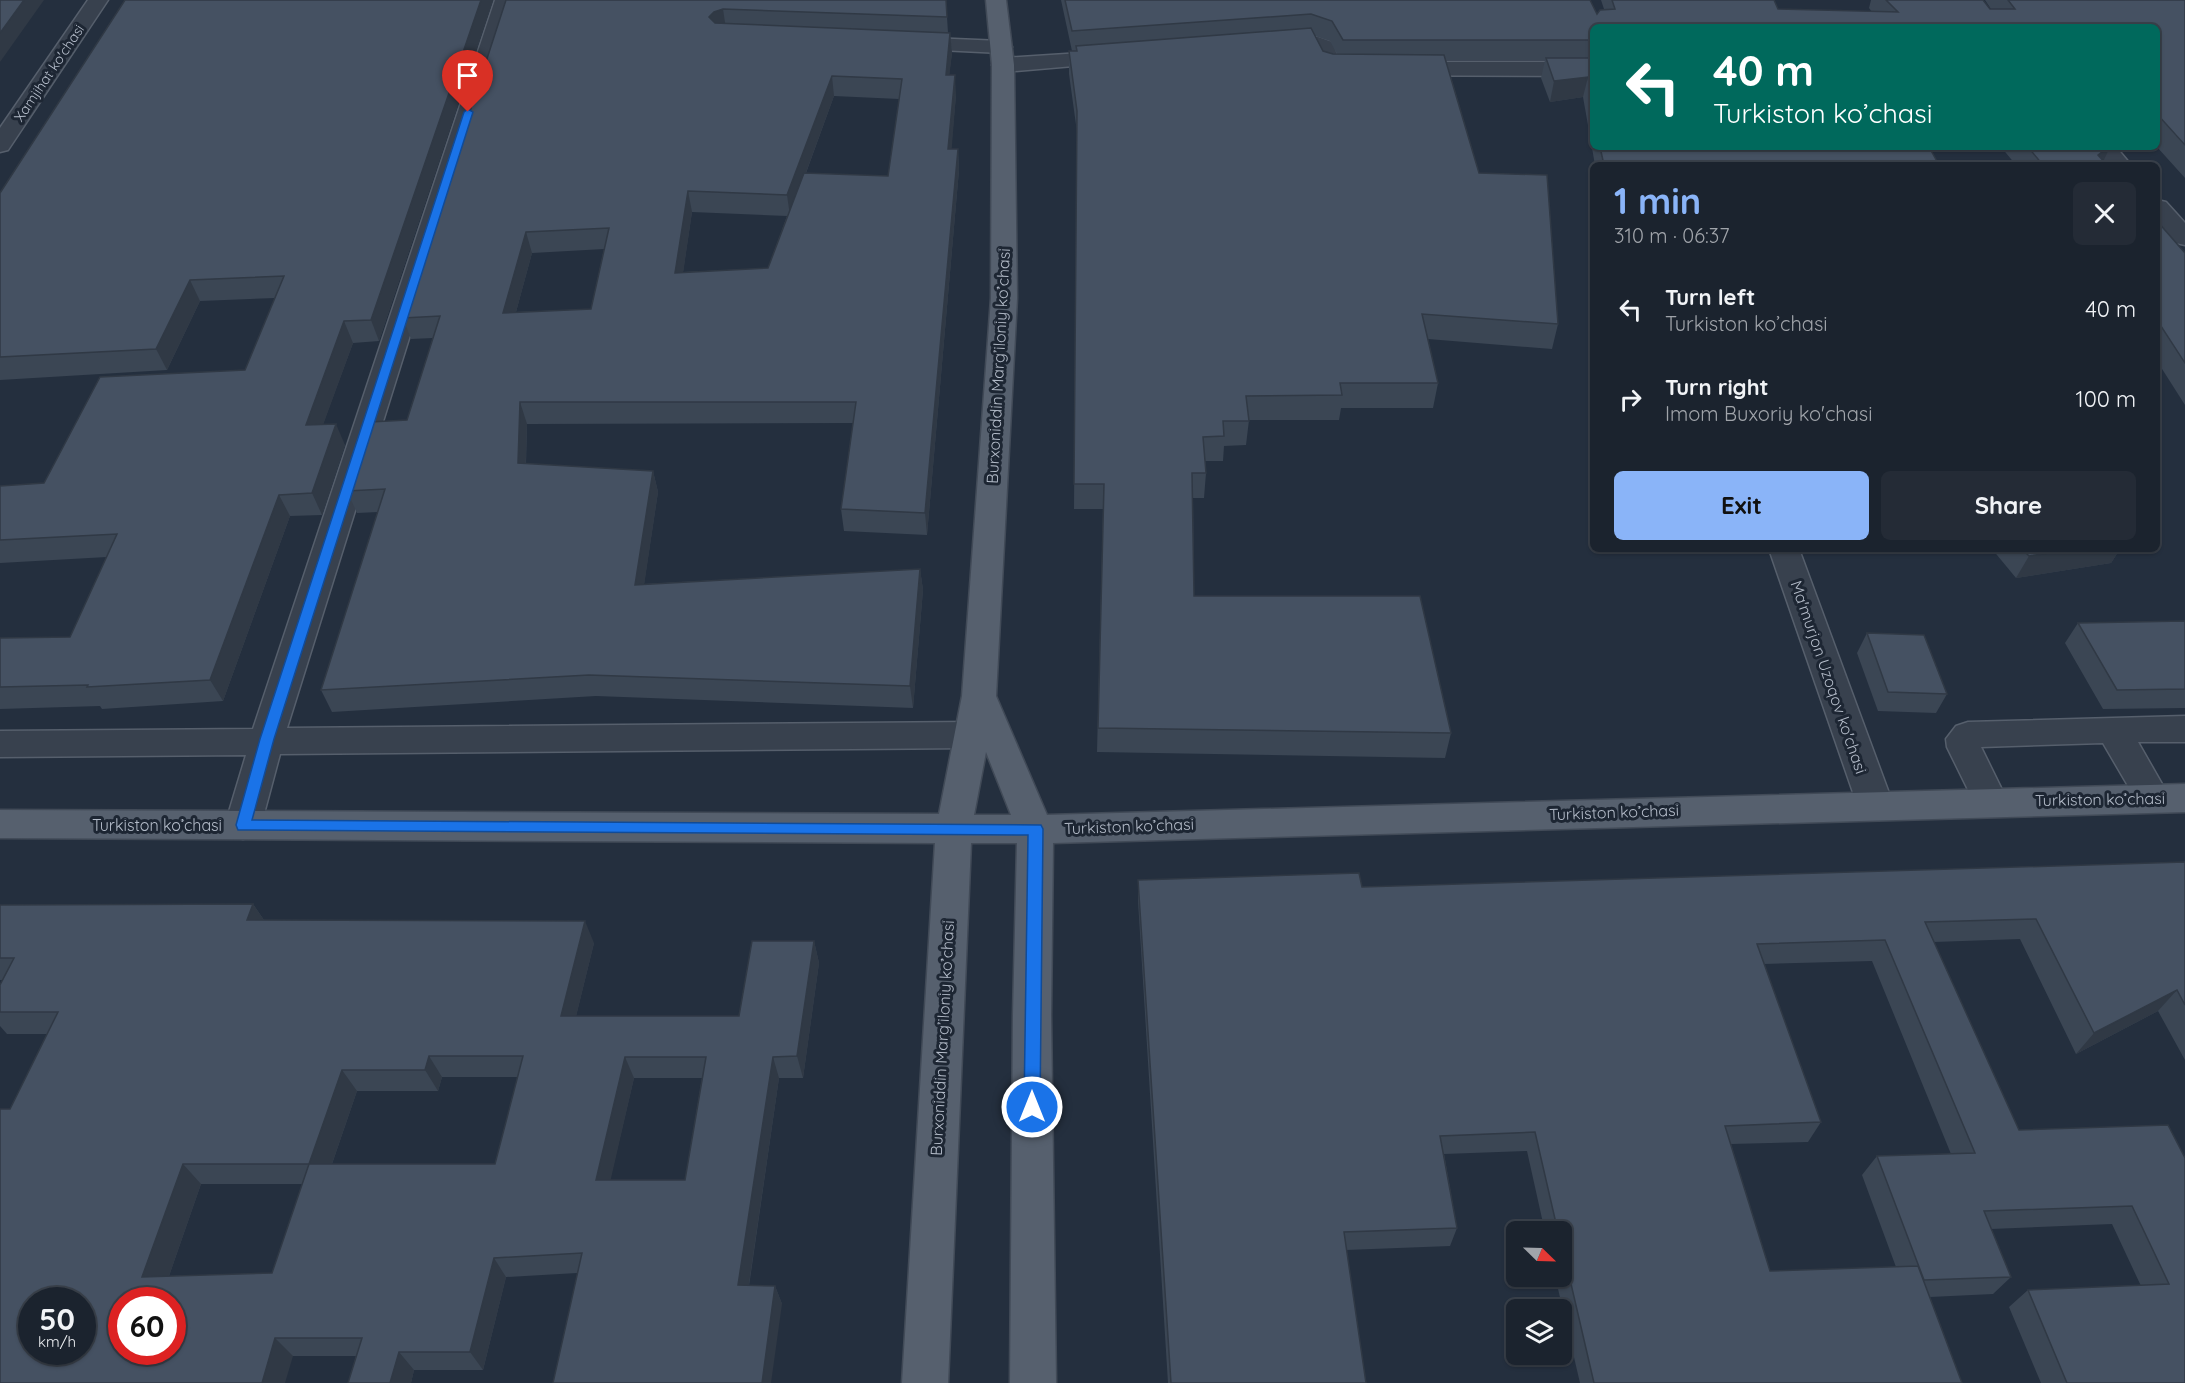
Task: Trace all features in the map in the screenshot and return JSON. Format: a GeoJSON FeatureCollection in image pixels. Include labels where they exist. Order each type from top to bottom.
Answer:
{"type":"FeatureCollection","features":[{"type":"Feature","properties":{"kind":"main road","name":"Burxoniddin Marg’iloniy ko’chasi"},"geometry":{"type":"LineString","coordinates":[[925,1383],[954,830],[979,696],[1004,298],[1002,56],[996,0]]}},
{"type":"Feature","properties":{"kind":"main road","name":"Burxoniddin Marg’iloniy ko’chasi"},"geometry":{"type":"LineString","coordinates":[[979,696],[1035,829],[1032,1015],[1033,1383]]}},
{"type":"Feature","properties":{"kind":"main road","name":"Turkiston ko’chasi"},"geometry":{"type":"LineString","coordinates":[[0,824],[954,830],[2169,798]]}},
{"type":"Feature","properties":{"kind":"street","name":"Xamjihat ko'chasi"},"geometry":{"type":"LineString","coordinates":[[0,145],[98,0]]}},
{"type":"Feature","properties":{"kind":"street"},"geometry":{"type":"LineString","coordinates":[[243,825],[267,739],[504,0]]}},
{"type":"Feature","properties":{"kind":"street"},"geometry":{"type":"LineString","coordinates":[[881,42],[1002,56],[1132,55]]}},
{"type":"Feature","properties":{"kind":"street"},"geometry":{"type":"LineString","coordinates":[[1250,46],[1318,43],[1324,47],[1331,68],[1342,69],[1590,69]]}},
{"type":"Feature","properties":{"kind":"street"},"geometry":{"type":"LineString","coordinates":[[2106,150],[2116,162]]}},
{"type":"Feature","properties":{"kind":"street"},"geometry":{"type":"LineString","coordinates":[[2160,210],[2185,238]]}},
{"type":"Feature","properties":{"kind":"street","name":"Maʼmurjon Uzoqov ko'chasi"},"geometry":{"type":"LineString","coordinates":[[1785,552],[1875,804]]}},
{"type":"Feature","properties":{"kind":"street"},"geometry":{"type":"LineString","coordinates":[[1991,802],[1964,747],[1963,739],[1968,735],[2185,729]]}},
{"type":"Feature","properties":{"kind":"street"},"geometry":{"type":"LineString","coordinates":[[2113,730],[2169,798]]}},
{"type":"Feature","properties":{"kind":"street"},"geometry":{"type":"LineString","coordinates":[[0,744],[267,739],[972,735]]}},
{"type":"Feature","properties":{"kind":"building"},"geometry":{"type":"Polygon","coordinates":[[[0,0],[24,0],[0,33],[0,0]]]}},
{"type":"Feature","properties":{"kind":"building"},"geometry":{"type":"Polygon","coordinates":[[[125,0],[481,0],[371,320],[344,321],[306,425],[336,424],[312,493],[279,495],[210,680],[87,687],[88,685],[0,687],[0,638],[70,637],[117,534],[0,540],[0,486],[44,483],[100,377],[245,370],[284,276],[190,280],[156,349],[0,357],[0,193],[125,0]]]}},
{"type":"Feature","properties":{"kind":"building"},"geometry":{"type":"Polygon","coordinates":[[[506,0],[946,0],[947,17],[723,9],[714,12],[709,17],[715,23],[950,33],[946,75],[955,75],[948,149],[958,149],[925,513],[841,509],[856,402],[520,402],[518,463],[653,471],[635,585],[920,569],[910,686],[589,675],[321,690],[385,489],[347,491],[370,422],[407,420],[440,316],[403,318],[506,0]],[[832,76],[787,195],[688,191],[675,273],[768,268],[804,173],[888,176],[902,79],[832,76]],[[609,228],[526,232],[503,313],[591,309],[609,228]]]}},
{"type":"Feature","properties":{"kind":"building"},"geometry":{"type":"Polygon","coordinates":[[[1065,0],[1590,0],[1597,14],[1600,10],[1615,9],[1612,0],[1774,0],[1778,9],[1898,12],[1886,0],[1983,0],[1990,9],[2015,9],[2008,0],[2185,0],[2185,145],[2160,117],[2160,24],[1590,24],[1590,40],[1343,40],[1332,21],[1311,14],[1072,31],[1065,0]]]}},
{"type":"Feature","properties":{"kind":"building"},"geometry":{"type":"Polygon","coordinates":[[[1311,28],[1323,51],[1333,54],[1444,55],[1479,173],[1547,175],[1558,324],[1422,314],[1438,383],[1340,383],[1342,395],[1246,396],[1249,421],[1223,421],[1224,436],[1203,437],[1206,473],[1192,473],[1194,596],[1420,596],[1451,733],[1098,728],[1104,484],[1074,484],[1077,111],[1069,51],[1077,51],[1076,46],[1311,28]]]}},
{"type":"Feature","properties":{"kind":"building"},"geometry":{"type":"Polygon","coordinates":[[[1546,58],[1590,58],[1590,89],[1588,77],[1554,81],[1546,58]]]}},
{"type":"Feature","properties":{"kind":"building"},"geometry":{"type":"Polygon","coordinates":[[[1601,150],[1931,150],[1937,162],[1603,162],[1601,150]]]}},
{"type":"Feature","properties":{"kind":"building"},"geometry":{"type":"Polygon","coordinates":[[[2030,150],[2104,150],[2098,155],[2104,162],[2040,162],[2030,150]]]}},
{"type":"Feature","properties":{"kind":"building"},"geometry":{"type":"Polygon","coordinates":[[[2160,224],[2185,253],[2185,363],[2160,325],[2160,224]]]}},
{"type":"Feature","properties":{"kind":"building"},"geometry":{"type":"Polygon","coordinates":[[[2025,552],[2055,552],[2029,556],[2025,552]]]}},
{"type":"Feature","properties":{"kind":"building"},"geometry":{"type":"Polygon","coordinates":[[[2185,621],[2185,689],[2117,690],[2078,623],[2185,621]]]}},
{"type":"Feature","properties":{"kind":"building"},"geometry":{"type":"Polygon","coordinates":[[[1867,633],[1924,635],[1947,694],[1888,692],[1867,633]]]}},
{"type":"Feature","properties":{"kind":"building"},"geometry":{"type":"Polygon","coordinates":[[[2185,862],[2185,1005],[2177,990],[2094,1033],[2036,919],[1925,922],[2019,1130],[2168,1125],[2185,1158],[2185,1383],[2067,1383],[2028,1290],[2169,1284],[2132,1206],[1984,1211],[2011,1277],[1924,1280],[1877,1156],[1975,1153],[1885,940],[1757,944],[1821,1122],[1725,1126],[1770,1271],[1918,1266],[1962,1383],[1594,1383],[1572,1287],[1572,1221],[1555,1221],[1535,1132],[1440,1136],[1457,1228],[1344,1232],[1366,1383],[1171,1383],[1138,880],[1359,873],[1362,887],[2185,862]]]}},
{"type":"Feature","properties":{"kind":"building"},"geometry":{"type":"Polygon","coordinates":[[[253,904],[247,920],[585,921],[561,1016],[739,1016],[752,941],[814,941],[797,1056],[773,1057],[738,1285],[775,1286],[762,1383],[553,1383],[582,1253],[494,1258],[470,1352],[399,1352],[390,1383],[348,1383],[362,1338],[275,1338],[262,1383],[0,1383],[0,1109],[10,1109],[58,1012],[0,1012],[0,985],[14,958],[0,958],[0,905],[253,904]],[[429,1056],[425,1070],[342,1070],[309,1164],[495,1164],[523,1056],[429,1056]],[[625,1057],[596,1180],[685,1180],[706,1057],[625,1057]],[[183,1164],[142,1277],[272,1273],[309,1164],[183,1164]]]}},
{"type":"Feature","properties":{"kind":"route"},"geometry":{"type":"LineString","coordinates":[[468,112],[267,739],[243,825],[1035,829],[1032,1107]]}}]}
